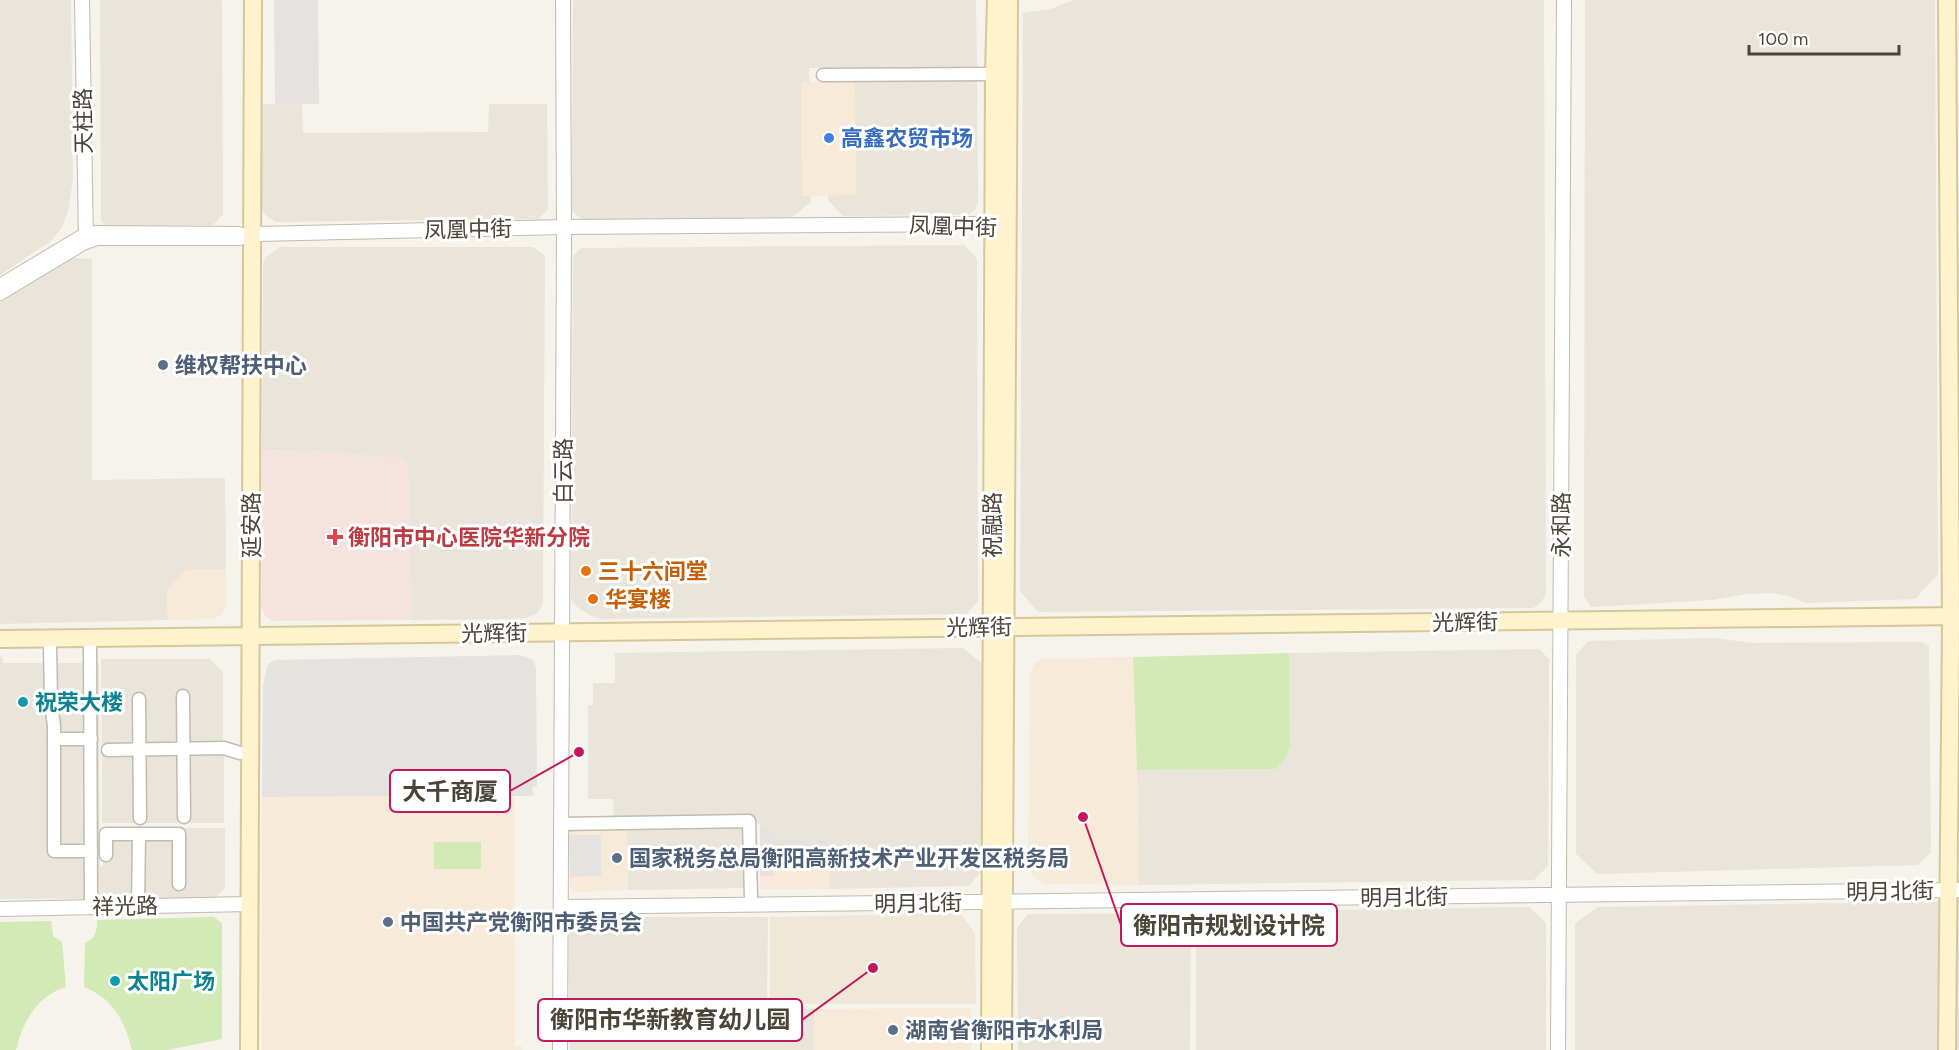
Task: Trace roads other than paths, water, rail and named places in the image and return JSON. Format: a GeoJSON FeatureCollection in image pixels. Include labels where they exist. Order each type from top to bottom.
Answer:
{"type":"FeatureCollection","features":[{"type":"Feature","properties":{"kind":"main road","name":"延安路"},"geometry":{"type":"LineString","coordinates":[[239,1050],[245,904],[247,236],[243,0]]}},
{"type":"Feature","properties":{"kind":"main road","name":"延安路"},"geometry":{"type":"LineString","coordinates":[[247,236],[253,0]]}},
{"type":"Feature","properties":{"kind":"main road","name":"祝融路"},"geometry":{"type":"LineString","coordinates":[[990,1050],[997,899],[998,228],[994,74],[996,0]]}},
{"type":"Feature","properties":{"kind":"main road","name":"祝融路"},"geometry":{"type":"LineString","coordinates":[[998,228],[1009,0]]}},
{"type":"Feature","properties":{"kind":"main road"},"geometry":{"type":"LineString","coordinates":[[1947,0],[1955,620],[1954,886],[1947,1050]]}},
{"type":"Feature","properties":{"kind":"main road","name":"光辉街"},"geometry":{"type":"LineString","coordinates":[[0,639],[246,639],[1955,620]]}},
{"type":"Feature","properties":{"kind":"main road","name":"延安路"},"geometry":{"type":"LineString","coordinates":[[246,639],[240,753],[249,1050]]}},
{"type":"Feature","properties":{"kind":"main road","name":"光辉街"},"geometry":{"type":"LineString","coordinates":[[0,645],[246,639]]}},
{"type":"Feature","properties":{"kind":"main road","name":"祝融路"},"geometry":{"type":"LineString","coordinates":[[997,899],[1003,1050]]}},
{"type":"Feature","properties":{"kind":"street","name":"天柱路"},"geometry":{"type":"LineString","coordinates":[[82,0],[85,239]]}},
{"type":"Feature","properties":{"kind":"street","name":"白云路"},"geometry":{"type":"LineString","coordinates":[[556,0],[560,231]]}},
{"type":"Feature","properties":{"kind":"street","name":"白云路"},"geometry":{"type":"LineString","coordinates":[[551,1050],[558,635],[563,0]]}},
{"type":"Feature","properties":{"kind":"street","name":"永和路"},"geometry":{"type":"LineString","coordinates":[[1564,0],[1563,892],[1566,1050]]}},
{"type":"Feature","properties":{"kind":"street","name":"永和路"},"geometry":{"type":"LineString","coordinates":[[1564,624],[1572,0]]}},
{"type":"Feature","properties":{"kind":"street"},"geometry":{"type":"LineString","coordinates":[[823,75],[994,74]]}},
{"type":"Feature","properties":{"kind":"street","name":"凤凰中街"},"geometry":{"type":"LineString","coordinates":[[0,286],[85,239],[97,238],[239,238],[247,236],[560,231],[998,228]]}},
{"type":"Feature","properties":{"kind":"street","name":"凤凰中街"},"geometry":{"type":"LineString","coordinates":[[0,293],[85,239]]}},
{"type":"Feature","properties":{"kind":"street","name":"白云路"},"geometry":{"type":"LineString","coordinates":[[558,635],[561,824],[560,1050]]}},
{"type":"Feature","properties":{"kind":"street"},"geometry":{"type":"LineString","coordinates":[[50,644],[54,739],[54,851],[91,851]]}},
{"type":"Feature","properties":{"kind":"street"},"geometry":{"type":"LineString","coordinates":[[90,644],[91,907]]}},
{"type":"Feature","properties":{"kind":"street"},"geometry":{"type":"LineString","coordinates":[[183,696],[184,817]]}},
{"type":"Feature","properties":{"kind":"street"},"geometry":{"type":"LineString","coordinates":[[139,699],[140,818]]}},
{"type":"Feature","properties":{"kind":"street"},"geometry":{"type":"LineString","coordinates":[[54,739],[91,739]]}},
{"type":"Feature","properties":{"kind":"street"},"geometry":{"type":"LineString","coordinates":[[108,750],[224,748],[240,753]]}},
{"type":"Feature","properties":{"kind":"street"},"geometry":{"type":"LineString","coordinates":[[561,824],[749,821],[751,897]]}},
{"type":"Feature","properties":{"kind":"street"},"geometry":{"type":"LineString","coordinates":[[106,855],[106,834],[178,834],[179,884]]}},
{"type":"Feature","properties":{"kind":"street"},"geometry":{"type":"LineString","coordinates":[[138,906],[139,834]]}},
{"type":"Feature","properties":{"kind":"street","name":"明月北街"},"geometry":{"type":"LineString","coordinates":[[561,903],[1954,886]]}},
{"type":"Feature","properties":{"kind":"street","name":"永和路"},"geometry":{"type":"LineString","coordinates":[[1558,1050],[1563,892]]}},
{"type":"Feature","properties":{"kind":"street","name":"明月北街"},"geometry":{"type":"LineString","coordinates":[[561,903],[751,897],[997,899]]}},
{"type":"Feature","properties":{"kind":"street","name":"祥光路"},"geometry":{"type":"LineString","coordinates":[[0,909],[245,904]]}},
{"type":"Feature","properties":{"kind":"street"},"geometry":{"type":"LineString","coordinates":[[560,1009],[759,1007]]}},
{"type":"Feature","properties":{"kind":"place","name":"高鑫农贸市场"},"geometry":{"type":"Point","coordinates":[829,138]}},
{"type":"Feature","properties":{"kind":"place","name":"维权帮扶中心"},"geometry":{"type":"Point","coordinates":[163,365]}},
{"type":"Feature","properties":{"kind":"place","name":"衡阳市中心医院华新分院"},"geometry":{"type":"Point","coordinates":[335,537]}},
{"type":"Feature","properties":{"kind":"place","name":"三十六间堂"},"geometry":{"type":"Point","coordinates":[586,571]}},
{"type":"Feature","properties":{"kind":"place","name":"华宴楼"},"geometry":{"type":"Point","coordinates":[593,599]}},
{"type":"Feature","properties":{"kind":"place","name":"祝荣大楼"},"geometry":{"type":"Point","coordinates":[23,702]}},
{"type":"Feature","properties":{"kind":"place","name":"大千商厦"},"geometry":{"type":"Point","coordinates":[579,752]}},
{"type":"Feature","properties":{"kind":"place","name":"衡阳市规划设计院"},"geometry":{"type":"Point","coordinates":[1083,817]}},
{"type":"Feature","properties":{"kind":"place","name":"国家税务总局衡阳高新技术产业开发区税务局"},"geometry":{"type":"Point","coordinates":[617,858]}},
{"type":"Feature","properties":{"kind":"place","name":"中国共产党衡阳市委员会"},"geometry":{"type":"Point","coordinates":[388,922]}},
{"type":"Feature","properties":{"kind":"place","name":"衡阳市华新教育幼儿园"},"geometry":{"type":"Point","coordinates":[873,968]}},
{"type":"Feature","properties":{"kind":"place","name":"太阳广场"},"geometry":{"type":"Point","coordinates":[115,981]}},
{"type":"Feature","properties":{"kind":"place","name":"湖南省衡阳市水利局"},"geometry":{"type":"Point","coordinates":[893,1030]}}]}
